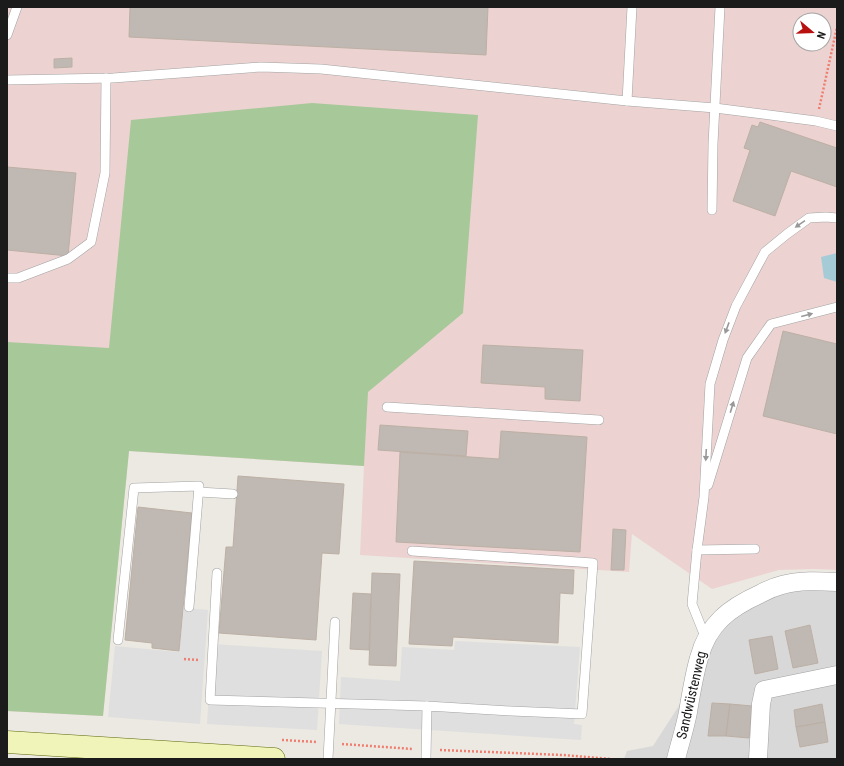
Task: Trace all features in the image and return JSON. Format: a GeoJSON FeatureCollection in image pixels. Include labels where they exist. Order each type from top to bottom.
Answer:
{"type":"FeatureCollection","features":[{"type":"Feature","properties":{"kind":"main road"},"geometry":{"type":"LineString","coordinates":[[7,742],[278,749]]}},
{"type":"Feature","properties":{"kind":"street","name":"Sandwüstenweg"},"geometry":{"type":"LineString","coordinates":[[676,759],[699,657],[706,639],[715,625],[739,604],[782,585],[798,582],[837,582]]}},
{"type":"Feature","properties":{"kind":"street"},"geometry":{"type":"LineString","coordinates":[[758,759],[761,704],[764,690],[837,675]]}},
{"type":"Feature","properties":{"kind":"lane"},"geometry":{"type":"LineString","coordinates":[[7,35],[17,7]]}},
{"type":"Feature","properties":{"kind":"lane"},"geometry":{"type":"LineString","coordinates":[[628,101],[632,7]]}},
{"type":"Feature","properties":{"kind":"lane"},"geometry":{"type":"LineString","coordinates":[[712,210],[713,144],[720,7]]}},
{"type":"Feature","properties":{"kind":"lane"},"geometry":{"type":"LineString","coordinates":[[7,80],[106,78],[261,67],[321,69],[628,101],[715,108],[816,121],[837,126]]}},
{"type":"Feature","properties":{"kind":"lane"},"geometry":{"type":"LineString","coordinates":[[7,278],[18,278],[68,259],[91,242],[105,173],[106,78]]}},
{"type":"Feature","properties":{"kind":"lane"},"geometry":{"type":"LineString","coordinates":[[706,639],[692,604],[704,497],[710,384],[723,340],[736,306],[765,252],[809,218],[837,218]]}},
{"type":"Feature","properties":{"kind":"lane"},"geometry":{"type":"LineString","coordinates":[[704,497],[747,358],[771,324],[837,307]]}},
{"type":"Feature","properties":{"kind":"lane"},"geometry":{"type":"LineString","coordinates":[[387,407],[599,420]]}},
{"type":"Feature","properties":{"kind":"lane"},"geometry":{"type":"LineString","coordinates":[[118,640],[134,488],[199,486],[189,607]]}},
{"type":"Feature","properties":{"kind":"lane"},"geometry":{"type":"LineString","coordinates":[[199,492],[233,494]]}},
{"type":"Feature","properties":{"kind":"lane"},"geometry":{"type":"LineString","coordinates":[[697,550],[756,549]]}},
{"type":"Feature","properties":{"kind":"lane"},"geometry":{"type":"LineString","coordinates":[[217,573],[210,700],[427,706],[582,714],[593,562],[412,551]]}},
{"type":"Feature","properties":{"kind":"lane"},"geometry":{"type":"LineString","coordinates":[[328,759],[335,622]]}},
{"type":"Feature","properties":{"kind":"lane"},"geometry":{"type":"LineString","coordinates":[[426,759],[427,706]]}},
{"type":"Feature","properties":{"kind":"path"},"geometry":{"type":"LineString","coordinates":[[818,112],[837,27]]}},
{"type":"Feature","properties":{"kind":"path"},"geometry":{"type":"LineString","coordinates":[[184,659],[202,660]]}},
{"type":"Feature","properties":{"kind":"path"},"geometry":{"type":"LineString","coordinates":[[278,749],[329,743],[426,749],[563,754],[611,759]]}},
{"type":"Feature","properties":{"kind":"shaded area"},"geometry":{"type":"Polygon","coordinates":[[[7,7],[837,7],[837,570],[779,570],[712,589],[632,534],[629,572],[360,555],[364,466],[129,451],[103,716],[7,711],[7,7]]]}},
{"type":"Feature","properties":{"kind":"shaded area"},"geometry":{"type":"Polygon","coordinates":[[[837,582],[837,759],[624,759],[627,751],[653,746],[693,684],[699,657],[739,604],[837,582]]]}},
{"type":"Feature","properties":{"kind":"shaded area"},"geometry":{"type":"Polygon","coordinates":[[[184,608],[208,610],[200,724],[108,717],[115,646],[179,652],[184,608]]]}},
{"type":"Feature","properties":{"kind":"shaded area"},"geometry":{"type":"Polygon","coordinates":[[[455,641],[580,647],[574,724],[582,725],[581,740],[339,724],[341,677],[400,681],[402,647],[454,650],[455,641]]]}},
{"type":"Feature","properties":{"kind":"shaded area"},"geometry":{"type":"Polygon","coordinates":[[[212,644],[322,651],[317,730],[207,724],[212,644]]]}},
{"type":"Feature","properties":{"kind":"green space"},"geometry":{"type":"Polygon","coordinates":[[[312,103],[478,115],[463,313],[368,392],[364,466],[129,451],[103,716],[7,711],[7,342],[109,348],[131,120],[312,103]]]}},
{"type":"Feature","properties":{"kind":"water"},"geometry":{"type":"Polygon","coordinates":[[[837,253],[837,282],[824,278],[821,257],[837,253]]]}},
{"type":"Feature","properties":{"kind":"building"},"geometry":{"type":"Polygon","coordinates":[[[130,7],[488,7],[486,55],[129,37],[130,7]]]}},
{"type":"Feature","properties":{"kind":"building"},"geometry":{"type":"Polygon","coordinates":[[[72,58],[72,67],[54,68],[54,59],[72,58]]]}},
{"type":"Feature","properties":{"kind":"building"},"geometry":{"type":"Polygon","coordinates":[[[760,122],[837,148],[837,187],[791,171],[775,216],[733,201],[750,150],[744,148],[752,125],[758,127],[760,122]]]}},
{"type":"Feature","properties":{"kind":"building"},"geometry":{"type":"Polygon","coordinates":[[[7,167],[76,173],[68,256],[7,250],[7,167]]]}},
{"type":"Feature","properties":{"kind":"building"},"geometry":{"type":"Polygon","coordinates":[[[783,331],[837,344],[837,434],[763,416],[783,331]]]}},
{"type":"Feature","properties":{"kind":"building"},"geometry":{"type":"Polygon","coordinates":[[[483,345],[583,350],[580,401],[545,399],[545,387],[481,383],[483,345]]]}},
{"type":"Feature","properties":{"kind":"building"},"geometry":{"type":"Polygon","coordinates":[[[380,425],[468,431],[466,456],[378,450],[380,425]]]}},
{"type":"Feature","properties":{"kind":"building"},"geometry":{"type":"Polygon","coordinates":[[[501,431],[587,437],[580,552],[396,542],[400,452],[499,459],[501,431]]]}},
{"type":"Feature","properties":{"kind":"building"},"geometry":{"type":"Polygon","coordinates":[[[238,476],[344,484],[339,554],[322,553],[316,640],[219,633],[226,547],[233,547],[238,476]]]}},
{"type":"Feature","properties":{"kind":"building"},"geometry":{"type":"Polygon","coordinates":[[[138,507],[192,513],[179,651],[152,648],[152,643],[125,640],[138,507]]]}},
{"type":"Feature","properties":{"kind":"building"},"geometry":{"type":"Polygon","coordinates":[[[613,529],[626,530],[624,570],[611,570],[613,529]]]}},
{"type":"Feature","properties":{"kind":"building"},"geometry":{"type":"Polygon","coordinates":[[[414,561],[574,570],[573,594],[560,593],[558,643],[453,637],[452,646],[409,644],[414,561]]]}},
{"type":"Feature","properties":{"kind":"building"},"geometry":{"type":"Polygon","coordinates":[[[372,573],[400,574],[396,666],[369,665],[372,573]]]}},
{"type":"Feature","properties":{"kind":"building"},"geometry":{"type":"Polygon","coordinates":[[[353,593],[371,594],[369,650],[350,649],[353,593]]]}},
{"type":"Feature","properties":{"kind":"building"},"geometry":{"type":"Polygon","coordinates":[[[810,625],[818,663],[793,668],[785,631],[810,625]]]}},
{"type":"Feature","properties":{"kind":"building"},"geometry":{"type":"Polygon","coordinates":[[[772,636],[778,669],[755,674],[749,640],[772,636]]]}},
{"type":"Feature","properties":{"kind":"building"},"geometry":{"type":"Polygon","coordinates":[[[712,703],[730,704],[726,736],[708,736],[712,703]]]}},
{"type":"Feature","properties":{"kind":"building"},"geometry":{"type":"Polygon","coordinates":[[[730,704],[752,706],[749,738],[726,736],[730,704]]]}},
{"type":"Feature","properties":{"kind":"building"},"geometry":{"type":"Polygon","coordinates":[[[822,704],[825,722],[796,727],[794,710],[822,704]]]}},
{"type":"Feature","properties":{"kind":"building"},"geometry":{"type":"Polygon","coordinates":[[[825,722],[828,742],[800,747],[796,727],[825,722]]]}}]}
